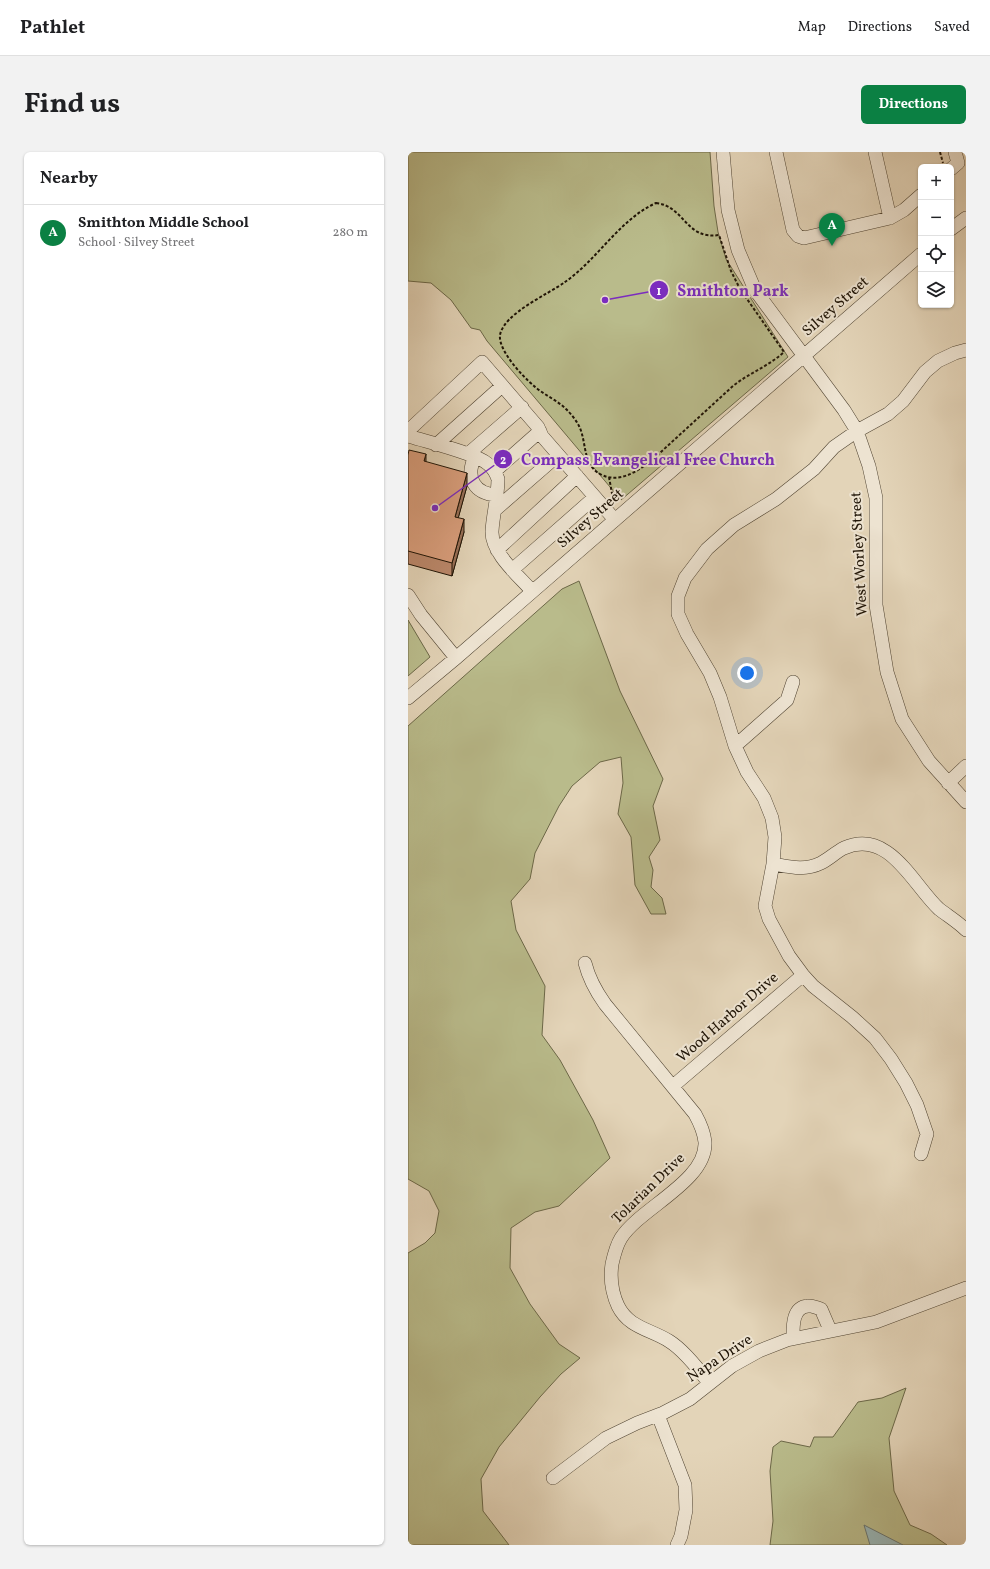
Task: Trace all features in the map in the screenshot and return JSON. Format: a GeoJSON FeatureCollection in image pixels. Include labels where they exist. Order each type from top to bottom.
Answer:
{"type":"FeatureCollection","features":[{"type":"Feature","properties":{"kind":"street","name":"West Worley Street"},"geometry":{"type":"LineString","coordinates":[[723,152],[728,210],[738,250],[755,290],[840,404],[857,431],[869,466],[876,498],[876,604],[887,672],[902,719],[929,761],[966,802]]}},
{"type":"Feature","properties":{"kind":"street"},"geometry":{"type":"LineString","coordinates":[[776,152],[794,230],[798,236],[804,238],[890,218],[904,210],[918,198]]}},
{"type":"Feature","properties":{"kind":"street"},"geometry":{"type":"LineString","coordinates":[[875,152],[890,218]]}},
{"type":"Feature","properties":{"kind":"street"},"geometry":{"type":"LineString","coordinates":[[954,166],[958,163],[955,152]]}},
{"type":"Feature","properties":{"kind":"street"},"geometry":{"type":"LineString","coordinates":[[954,227],[966,218]]}},
{"type":"Feature","properties":{"kind":"street","name":"Silvey Street"},"geometry":{"type":"LineString","coordinates":[[408,698],[918,257]]}},
{"type":"Feature","properties":{"kind":"street"},"geometry":{"type":"LineString","coordinates":[[921,1154],[927,1134],[917,1105],[906,1083],[891,1059],[875,1038],[803,975],[789,956],[769,919],[765,906],[773,864],[775,837],[772,818],[764,798],[747,772],[735,746],[720,697],[710,673],[687,634],[678,614],[678,596],[685,578],[707,549],[734,526],[776,499],[814,469],[834,446],[888,414],[903,401],[925,372],[938,362],[955,353],[966,350]]}},
{"type":"Feature","properties":{"kind":"street"},"geometry":{"type":"LineString","coordinates":[[408,431],[482,362],[522,407],[538,427],[542,436],[615,520]]}},
{"type":"Feature","properties":{"kind":"street"},"geometry":{"type":"LineString","coordinates":[[436,445],[502,386]]}},
{"type":"Feature","properties":{"kind":"street"},"geometry":{"type":"LineString","coordinates":[[497,495],[485,494],[476,486],[470,470],[471,456],[522,407]]}},
{"type":"Feature","properties":{"kind":"street"},"geometry":{"type":"LineString","coordinates":[[495,471],[540,431]]}},
{"type":"Feature","properties":{"kind":"street"},"geometry":{"type":"LineString","coordinates":[[408,436],[487,462],[495,471],[498,479],[492,533],[497,550],[512,570],[532,591]]}},
{"type":"Feature","properties":{"kind":"street"},"geometry":{"type":"LineString","coordinates":[[495,510],[558,455]]}},
{"type":"Feature","properties":{"kind":"street"},"geometry":{"type":"LineString","coordinates":[[497,550],[577,476]]}},
{"type":"Feature","properties":{"kind":"street"},"geometry":{"type":"LineString","coordinates":[[512,570],[595,497]]}},
{"type":"Feature","properties":{"kind":"street"},"geometry":{"type":"LineString","coordinates":[[408,595],[421,615],[456,658]]}},
{"type":"Feature","properties":{"kind":"street"},"geometry":{"type":"LineString","coordinates":[[735,746],[786,700],[793,682]]}},
{"type":"Feature","properties":{"kind":"street"},"geometry":{"type":"LineString","coordinates":[[948,783],[966,766]]}},
{"type":"Feature","properties":{"kind":"street"},"geometry":{"type":"LineString","coordinates":[[773,864],[802,869],[820,863],[845,848],[863,843],[881,848],[900,862],[920,889],[940,909],[963,922]]}},
{"type":"Feature","properties":{"kind":"street","name":"Tolarian Drive"},"geometry":{"type":"LineString","coordinates":[[585,963],[589,978],[605,1004],[696,1114],[702,1127],[705,1143],[703,1157],[695,1172],[632,1226],[621,1238],[614,1253],[611,1274],[612,1290],[618,1306],[629,1320],[645,1331],[670,1341],[695,1365],[709,1383]]}},
{"type":"Feature","properties":{"kind":"street","name":"Wood Harbor Drive"},"geometry":{"type":"LineString","coordinates":[[673,1086],[803,975]]}},
{"type":"Feature","properties":{"kind":"street","name":"Napa Drive"},"geometry":{"type":"LineString","coordinates":[[553,1478],[606,1438],[690,1399],[709,1383],[759,1351],[793,1338],[876,1322],[966,1288]]}},
{"type":"Feature","properties":{"kind":"street"},"geometry":{"type":"LineString","coordinates":[[793,1338],[792,1322],[798,1310],[808,1306],[821,1309],[830,1330]]}},
{"type":"Feature","properties":{"kind":"street"},"geometry":{"type":"LineString","coordinates":[[658,1415],[685,1484],[686,1510],[681,1536],[677,1545]]}},
{"type":"Feature","properties":{"kind":"path"},"geometry":{"type":"LineString","coordinates":[[940,152],[943,164]]}},
{"type":"Feature","properties":{"kind":"path"},"geometry":{"type":"LineString","coordinates":[[656,203],[663,204],[670,207],[698,234],[705,236],[719,235],[731,271],[740,289],[784,352],[778,358],[745,377],[650,462],[640,469],[623,477],[609,477],[601,475],[589,464],[579,426],[562,405],[533,386],[509,359],[502,349],[500,334],[503,326],[536,298],[565,283],[591,260],[634,217],[656,203]]}},
{"type":"Feature","properties":{"kind":"path"},"geometry":{"type":"LineString","coordinates":[[609,477],[613,499],[612,502]]}},
{"type":"Feature","properties":{"kind":"green space"},"geometry":{"type":"Polygon","coordinates":[[[408,152],[710,152],[714,206],[718,232],[726,259],[788,357],[621,500],[487,341],[480,330],[471,328],[451,300],[431,283],[408,281],[408,152]]]}},
{"type":"Feature","properties":{"kind":"green space"},"geometry":{"type":"Polygon","coordinates":[[[579,581],[620,691],[663,779],[653,806],[660,840],[649,857],[653,870],[651,887],[662,898],[666,914],[651,914],[635,885],[631,837],[618,814],[623,783],[621,757],[600,762],[572,786],[559,806],[535,853],[530,879],[511,901],[516,930],[545,986],[542,1035],[560,1060],[593,1120],[610,1158],[559,1206],[535,1212],[511,1228],[510,1268],[530,1304],[559,1344],[580,1358],[561,1374],[540,1397],[499,1447],[481,1479],[483,1511],[509,1545],[408,1545],[408,1253],[425,1243],[435,1233],[439,1211],[429,1191],[408,1179],[408,726],[562,589],[579,581]]]}},
{"type":"Feature","properties":{"kind":"green space"},"geometry":{"type":"Polygon","coordinates":[[[408,620],[430,657],[408,676],[408,620]]]}},
{"type":"Feature","properties":{"kind":"green space"},"geometry":{"type":"Polygon","coordinates":[[[906,1388],[889,1438],[894,1491],[910,1525],[931,1534],[947,1545],[770,1545],[773,1521],[770,1471],[773,1447],[781,1441],[810,1447],[814,1437],[833,1437],[858,1402],[882,1398],[906,1388]]]}},
{"type":"Feature","properties":{"kind":"water"},"geometry":{"type":"Polygon","coordinates":[[[864,1525],[903,1545],[870,1545],[864,1525]]]}},
{"type":"Feature","properties":{"kind":"building"},"geometry":{"type":"Polygon","coordinates":[[[409,450],[426,454],[424,461],[467,473],[455,517],[464,519],[452,563],[408,551],[409,450]]]}},
{"type":"Feature","properties":{"kind":"place","name":"Smithton Middle School"},"geometry":{"type":"Point","coordinates":[832,246]}},
{"type":"Feature","properties":{"kind":"place","name":"Smithton Park"},"geometry":{"type":"Point","coordinates":[605,300]}},
{"type":"Feature","properties":{"kind":"place","name":"Compass Evangelical Free Church"},"geometry":{"type":"Point","coordinates":[435,508]}}]}
